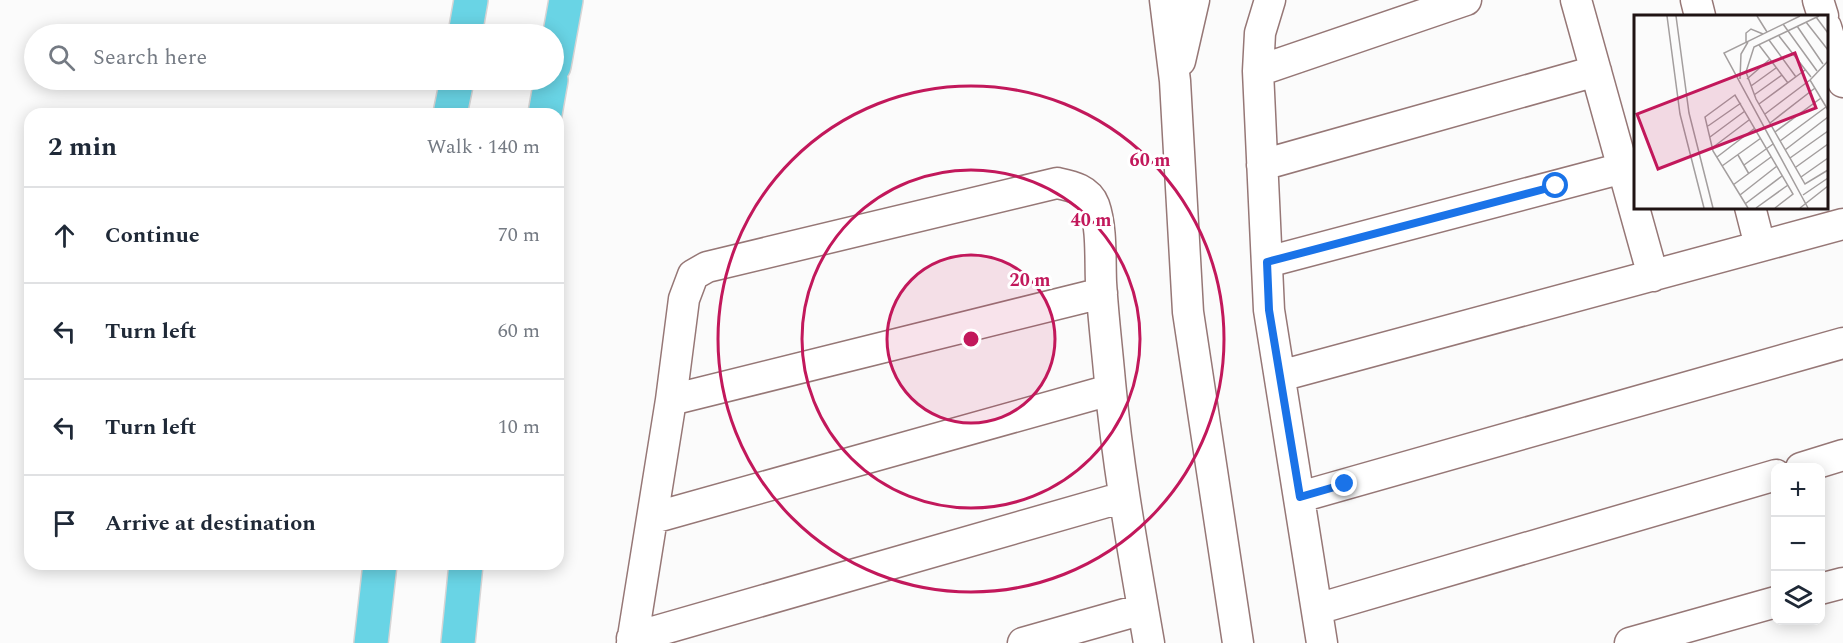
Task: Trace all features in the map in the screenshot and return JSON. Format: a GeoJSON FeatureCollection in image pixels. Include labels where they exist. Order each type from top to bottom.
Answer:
{"type":"FeatureCollection","features":[{"type":"Feature","properties":{"kind":"highway"},"geometry":{"type":"LineString","coordinates":[[467,24],[471,0]]}},
{"type":"Feature","properties":{"kind":"highway"},"geometry":{"type":"LineString","coordinates":[[562,24],[566,0]]}},
{"type":"Feature","properties":{"kind":"highway"},"geometry":{"type":"LineString","coordinates":[[451,108],[455,90]]}},
{"type":"Feature","properties":{"kind":"highway"},"geometry":{"type":"LineString","coordinates":[[546,108],[549,90]]}},
{"type":"Feature","properties":{"kind":"highway"},"geometry":{"type":"LineString","coordinates":[[371,643],[379,570]]}},
{"type":"Feature","properties":{"kind":"highway"},"geometry":{"type":"LineString","coordinates":[[458,643],[465,570]]}},
{"type":"Feature","properties":{"kind":"street"},"geometry":{"type":"LineString","coordinates":[[1165,0],[1175,81],[1188,312],[1238,643]]}},
{"type":"Feature","properties":{"kind":"street"},"geometry":{"type":"LineString","coordinates":[[1175,81],[1194,0]]}},
{"type":"Feature","properties":{"kind":"street"},"geometry":{"type":"LineString","coordinates":[[1270,0],[1260,33],[1258,70],[1269,310],[1322,643]]}},
{"type":"Feature","properties":{"kind":"street"},"geometry":{"type":"LineString","coordinates":[[1258,70],[1466,0]]}},
{"type":"Feature","properties":{"kind":"street"},"geometry":{"type":"LineString","coordinates":[[1576,0],[1634,208]]}},
{"type":"Feature","properties":{"kind":"street"},"geometry":{"type":"LineString","coordinates":[[1696,0],[1700,15]]}},
{"type":"Feature","properties":{"kind":"street"},"geometry":{"type":"LineString","coordinates":[[1818,0],[1823,15]]}},
{"type":"Feature","properties":{"kind":"street"},"geometry":{"type":"LineString","coordinates":[[1828,30],[1843,82]]}},
{"type":"Feature","properties":{"kind":"street"},"geometry":{"type":"LineString","coordinates":[[1262,165],[1596,71]]}},
{"type":"Feature","properties":{"kind":"street"},"geometry":{"type":"LineString","coordinates":[[1267,262],[1623,168]]}},
{"type":"Feature","properties":{"kind":"street"},"geometry":{"type":"LineString","coordinates":[[1124,497],[632,640],[671,400],[684,299],[693,275],[707,267],[1057,183],[1070,185],[1085,192],[1093,202],[1097,217],[1110,390],[1124,497],[1149,643]]}},
{"type":"Feature","properties":{"kind":"street"},"geometry":{"type":"LineString","coordinates":[[1634,208],[1653,276]]}},
{"type":"Feature","properties":{"kind":"street"},"geometry":{"type":"LineString","coordinates":[[1750,208],[1760,246]]}},
{"type":"Feature","properties":{"kind":"street"},"geometry":{"type":"LineString","coordinates":[[1280,376],[1843,224]]}},
{"type":"Feature","properties":{"kind":"street"},"geometry":{"type":"LineString","coordinates":[[671,400],[1102,293]]}},
{"type":"Feature","properties":{"kind":"street"},"geometry":{"type":"LineString","coordinates":[[1300,497],[1843,343]]}},
{"type":"Feature","properties":{"kind":"street"},"geometry":{"type":"LineString","coordinates":[[653,518],[1110,390]]}},
{"type":"Feature","properties":{"kind":"street"},"geometry":{"type":"LineString","coordinates":[[1817,463],[1843,455]]}},
{"type":"Feature","properties":{"kind":"street"},"geometry":{"type":"LineString","coordinates":[[1317,609],[1771,476]]}},
{"type":"Feature","properties":{"kind":"street"},"geometry":{"type":"LineString","coordinates":[[1825,588],[1843,583]]}},
{"type":"Feature","properties":{"kind":"street"},"geometry":{"type":"LineString","coordinates":[[1630,643],[1771,603]]}},
{"type":"Feature","properties":{"kind":"street"},"geometry":{"type":"LineString","coordinates":[[1023,643],[1143,609]]}},
{"type":"Feature","properties":{"kind":"route"},"geometry":{"type":"LineString","coordinates":[[1345,484],[1300,497],[1269,310],[1267,262],[1556,186]]}}]}
